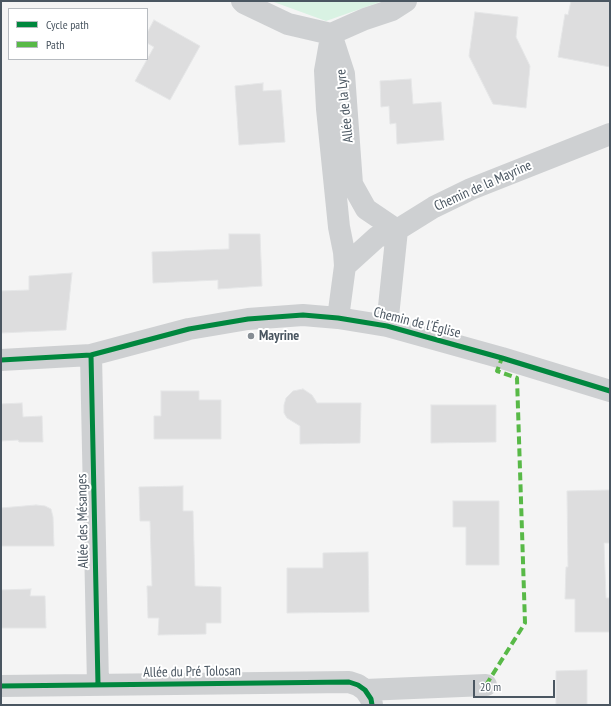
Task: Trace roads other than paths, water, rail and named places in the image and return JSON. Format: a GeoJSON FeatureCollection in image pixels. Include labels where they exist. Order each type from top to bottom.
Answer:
{"type":"FeatureCollection","features":[{"type":"Feature","properties":{"kind":"street"},"geometry":{"type":"LineString","coordinates":[[242,1],[288,24],[331,34],[364,19],[392,10],[406,1]]}},
{"type":"Feature","properties":{"kind":"street","name":"Allée de la Lyre"},"geometry":{"type":"LineString","coordinates":[[331,34],[344,74],[352,184],[366,209],[397,230]]}},
{"type":"Feature","properties":{"kind":"street","name":"Allée de la Lyre"},"geometry":{"type":"LineString","coordinates":[[331,34],[325,71],[327,109],[339,227],[345,266],[338,318]]}},
{"type":"Feature","properties":{"kind":"street","name":"Chemin de la Mayrine"},"geometry":{"type":"LineString","coordinates":[[345,266],[377,237],[397,230],[434,207],[471,189],[610,134]]}},
{"type":"Feature","properties":{"kind":"street"},"geometry":{"type":"LineString","coordinates":[[387,326],[397,230]]}},
{"type":"Feature","properties":{"kind":"street","name":"Chemin de l'Église"},"geometry":{"type":"LineString","coordinates":[[1,360],[91,355],[189,329],[248,319],[303,315],[338,318],[387,326],[502,358],[610,391]]}},
{"type":"Feature","properties":{"kind":"street","name":"Allée des Mésanges"},"geometry":{"type":"LineString","coordinates":[[91,355],[98,685]]}},
{"type":"Feature","properties":{"kind":"street","name":"Allée du Pré Tolosan"},"geometry":{"type":"LineString","coordinates":[[1,686],[349,682],[358,685],[369,698]]}},
{"type":"Feature","properties":{"kind":"street"},"geometry":{"type":"LineString","coordinates":[[369,698],[486,685]]}},
{"type":"Feature","properties":{"kind":"place","name":"Mayrine"},"geometry":{"type":"Point","coordinates":[251,336]}}]}
